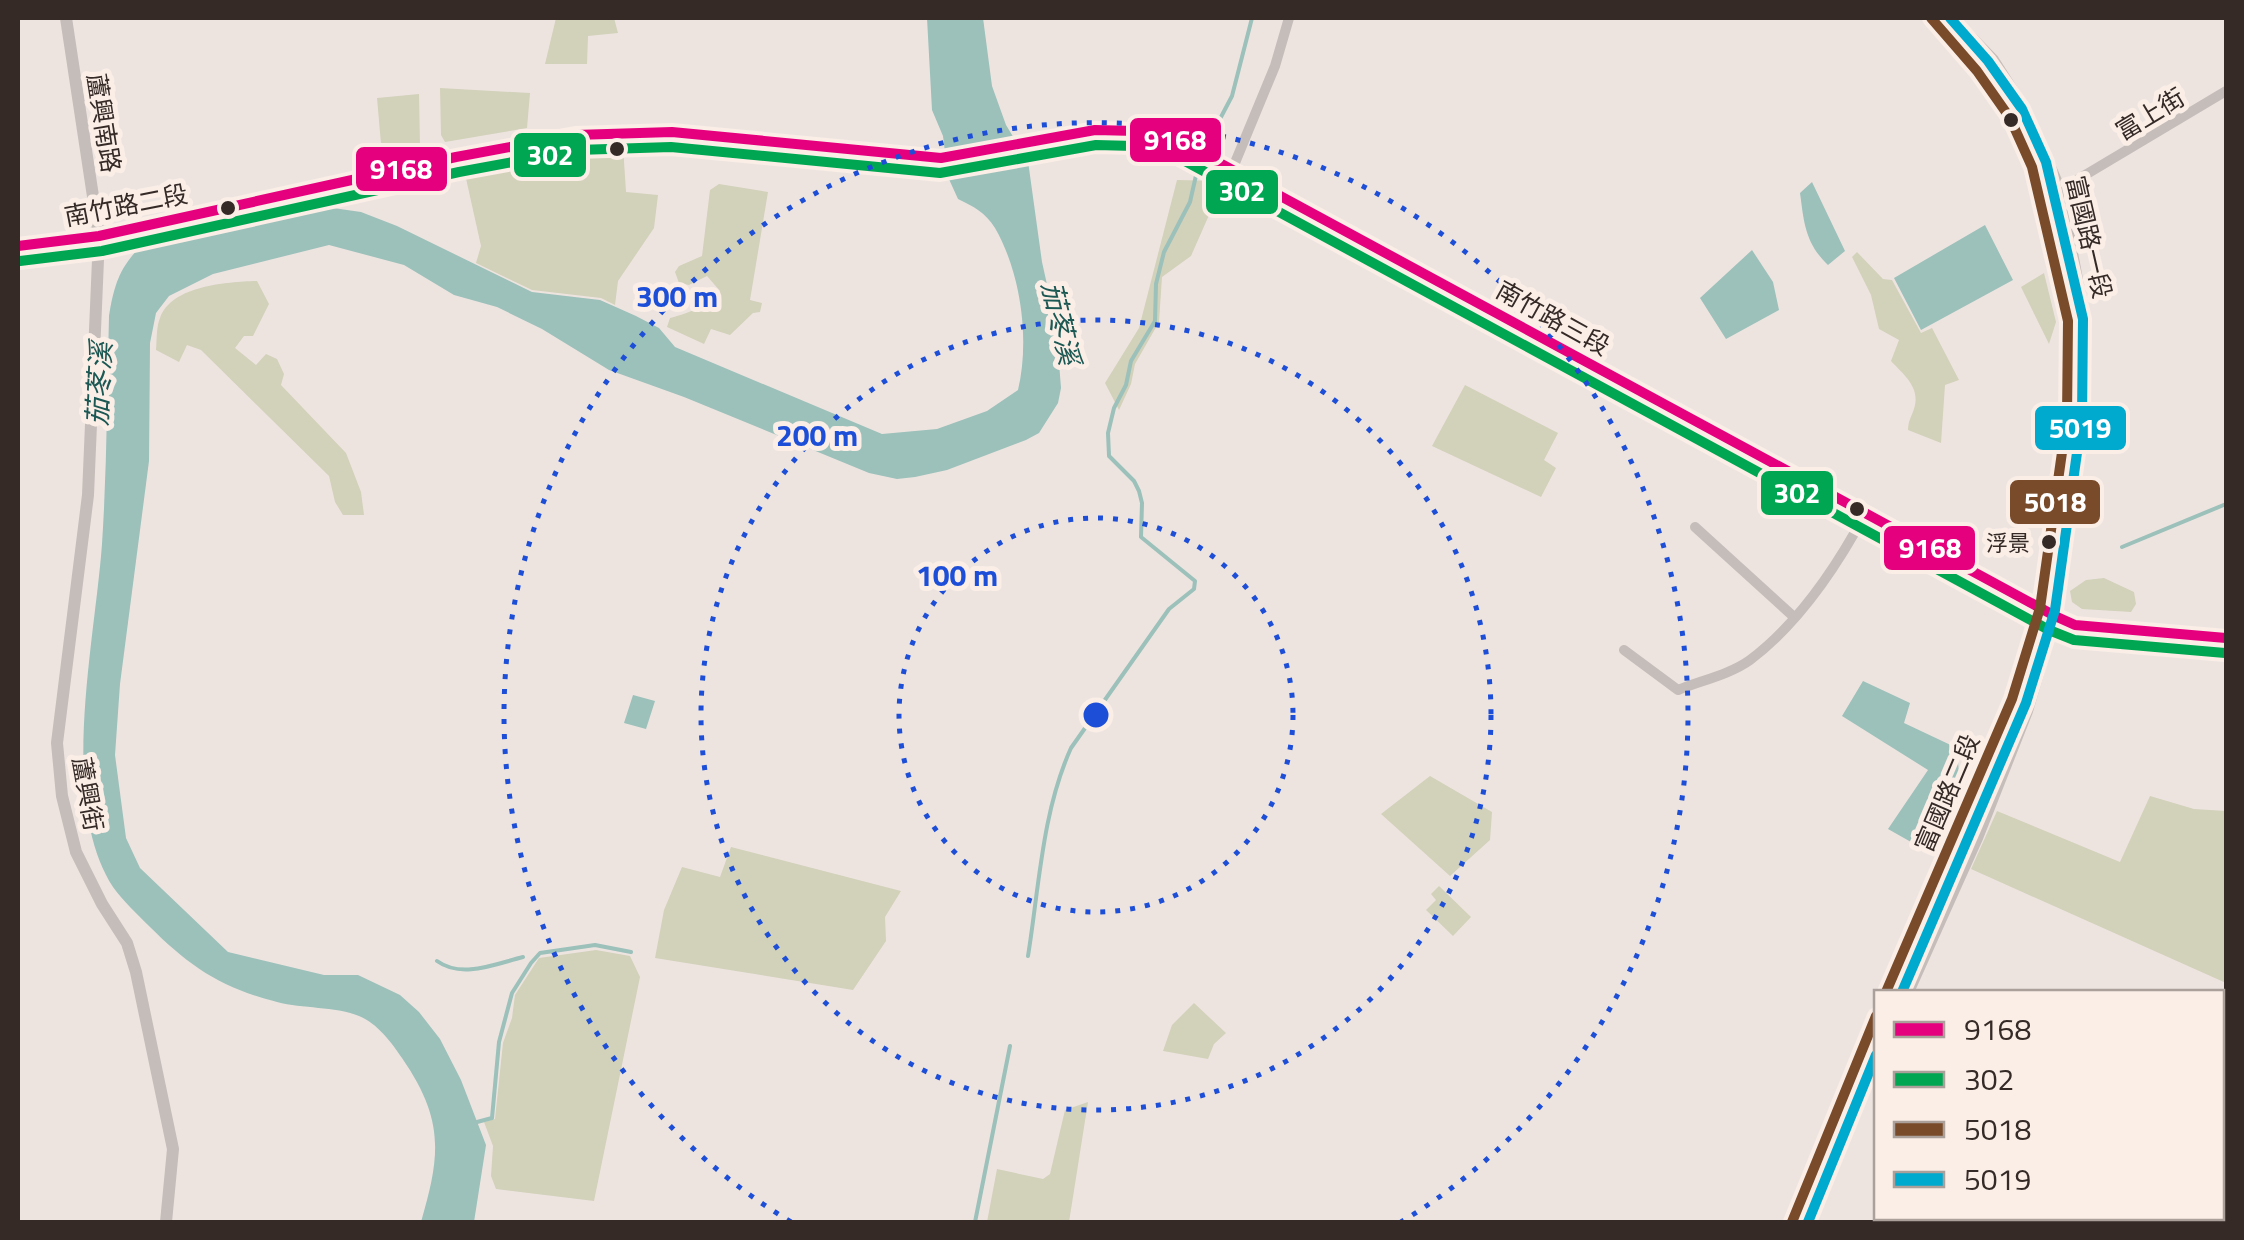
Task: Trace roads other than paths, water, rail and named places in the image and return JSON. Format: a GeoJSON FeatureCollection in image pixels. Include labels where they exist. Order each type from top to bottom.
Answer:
{"type":"FeatureCollection","features":[{"type":"Feature","properties":{"kind":"street","name":"蘆興南路"},"geometry":{"type":"LineString","coordinates":[[66,18],[98,236]]}},
{"type":"Feature","properties":{"kind":"street"},"geometry":{"type":"LineString","coordinates":[[1232,170],[1275,66],[1290,18]]}},
{"type":"Feature","properties":{"kind":"street","name":"富國路一段"},"geometry":{"type":"LineString","coordinates":[[1931,18],[1977,71],[2010,118],[2032,166],[2068,322],[2068,417],[2040,608]]}},
{"type":"Feature","properties":{"kind":"street","name":"富國路一段"},"geometry":{"type":"LineString","coordinates":[[1952,18],[1993,60],[2018,99],[2060,190],[2085,321],[2081,419],[2055,616]]}},
{"type":"Feature","properties":{"kind":"street","name":"富上街"},"geometry":{"type":"LineString","coordinates":[[2040,194],[2060,190],[2226,91]]}},
{"type":"Feature","properties":{"kind":"street","name":"南竹路三段"},"geometry":{"type":"LineString","coordinates":[[894,156],[941,158],[1095,130],[1136,131],[1179,140],[2055,616],[2075,624],[2226,638]]}},
{"type":"Feature","properties":{"kind":"street","name":"南竹路二段"},"geometry":{"type":"LineString","coordinates":[[18,246],[98,236],[574,135],[672,132],[894,156]]}},
{"type":"Feature","properties":{"kind":"street","name":"蘆興街"},"geometry":{"type":"LineString","coordinates":[[98,236],[88,495],[57,743],[62,796],[76,852],[127,943],[136,972],[173,1149],[166,1222]]}},
{"type":"Feature","properties":{"kind":"street"},"geometry":{"type":"LineString","coordinates":[[1624,650],[1678,690],[1748,662],[1794,617],[1836,567],[1865,514]]}},
{"type":"Feature","properties":{"kind":"street"},"geometry":{"type":"LineString","coordinates":[[1696,527],[1794,617]]}},
{"type":"Feature","properties":{"kind":"street","name":"富國路二段"},"geometry":{"type":"LineString","coordinates":[[1887,990],[2012,700],[2040,608]]}},
{"type":"Feature","properties":{"kind":"street","name":"富國路二段"},"geometry":{"type":"LineString","coordinates":[[1909,990],[2027,711],[2055,616]]}},
{"type":"Feature","properties":{"kind":"street"},"geometry":{"type":"LineString","coordinates":[[1792,1222],[1874,1021]]}},
{"type":"Feature","properties":{"kind":"street"},"geometry":{"type":"LineString","coordinates":[[1810,1222],[1874,1067]]}},
{"type":"Feature","properties":{"kind":"water"},"geometry":{"type":"Polygon","coordinates":[[[927,18],[983,18],[992,86],[1006,125],[1028,161],[1042,262],[1056,325],[1061,388],[1058,403],[1039,433],[1026,440],[947,470],[915,477],[897,479],[869,473],[609,370],[542,329],[497,307],[454,295],[404,265],[329,245],[213,274],[169,296],[156,313],[150,343],[149,461],[120,684],[115,755],[126,838],[140,868],[228,952],[324,975],[358,975],[400,995],[440,1039],[486,1145],[474,1222],[421,1222],[435,1156],[432,1119],[416,1080],[389,1040],[359,1016],[277,1002],[207,974],[178,953],[126,902],[113,887],[96,852],[87,811],[84,720],[102,544],[109,316],[119,278],[141,246],[326,207],[361,212],[532,292],[600,300],[659,328],[675,347],[882,434],[937,429],[987,411],[1018,390],[1023,329],[1017,286],[1004,246],[988,218],[958,199],[948,177],[943,136],[932,110],[927,18]]]}},
{"type":"Feature","properties":{"kind":"water"},"geometry":{"type":"Polygon","coordinates":[[[1812,182],[1845,251],[1828,265],[1814,249],[1805,223],[1800,193],[1812,182]]]}},
{"type":"Feature","properties":{"kind":"water"},"geometry":{"type":"Polygon","coordinates":[[[1985,225],[2013,280],[1921,330],[1894,278],[1985,225]]]}},
{"type":"Feature","properties":{"kind":"water"},"geometry":{"type":"Polygon","coordinates":[[[1752,250],[1773,282],[1779,310],[1726,339],[1700,298],[1752,250]]]}},
{"type":"Feature","properties":{"kind":"water"},"geometry":{"type":"Polygon","coordinates":[[[1863,681],[1910,703],[1904,723],[1957,748],[1959,774],[1911,842],[1888,829],[1928,770],[1842,716],[1863,681]]]}},
{"type":"Feature","properties":{"kind":"water"},"geometry":{"type":"Polygon","coordinates":[[[633,695],[655,701],[646,729],[624,723],[633,695]]]}},
{"type":"Feature","properties":{"kind":"waterway"},"geometry":{"type":"LineString","coordinates":[[1210,138],[1232,96],[1252,18]]}},
{"type":"Feature","properties":{"kind":"waterway"},"geometry":{"type":"LineString","coordinates":[[1028,956],[1048,824],[1071,748],[1169,609],[1194,589],[1195,581],[1141,537],[1139,491],[1109,456],[1108,433],[1131,361],[1155,321],[1156,284],[1164,252],[1190,202],[1197,171]]}},
{"type":"Feature","properties":{"kind":"waterway"},"geometry":{"type":"LineString","coordinates":[[2122,547],[2226,504]]}},
{"type":"Feature","properties":{"kind":"waterway"},"geometry":{"type":"LineString","coordinates":[[477,1122],[492,1118],[499,1042],[512,993],[540,953],[595,945],[631,952]]}},
{"type":"Feature","properties":{"kind":"waterway"},"geometry":{"type":"LineString","coordinates":[[437,961],[468,969],[523,957]]}},
{"type":"Feature","properties":{"kind":"waterway"},"geometry":{"type":"LineString","coordinates":[[975,1222],[1010,1046]]}},
{"type":"Feature","properties":{"kind":"place","name":"浮景"},"geometry":{"type":"Point","coordinates":[2049,542]}},
{"type":"Feature","properties":{"kind":"water label","name":"茄苳溪"},"geometry":{"type":"Point","coordinates":[1061,323]}},
{"type":"Feature","properties":{"kind":"water label","name":"茄苳溪"},"geometry":{"type":"Point","coordinates":[99,384]}}]}
